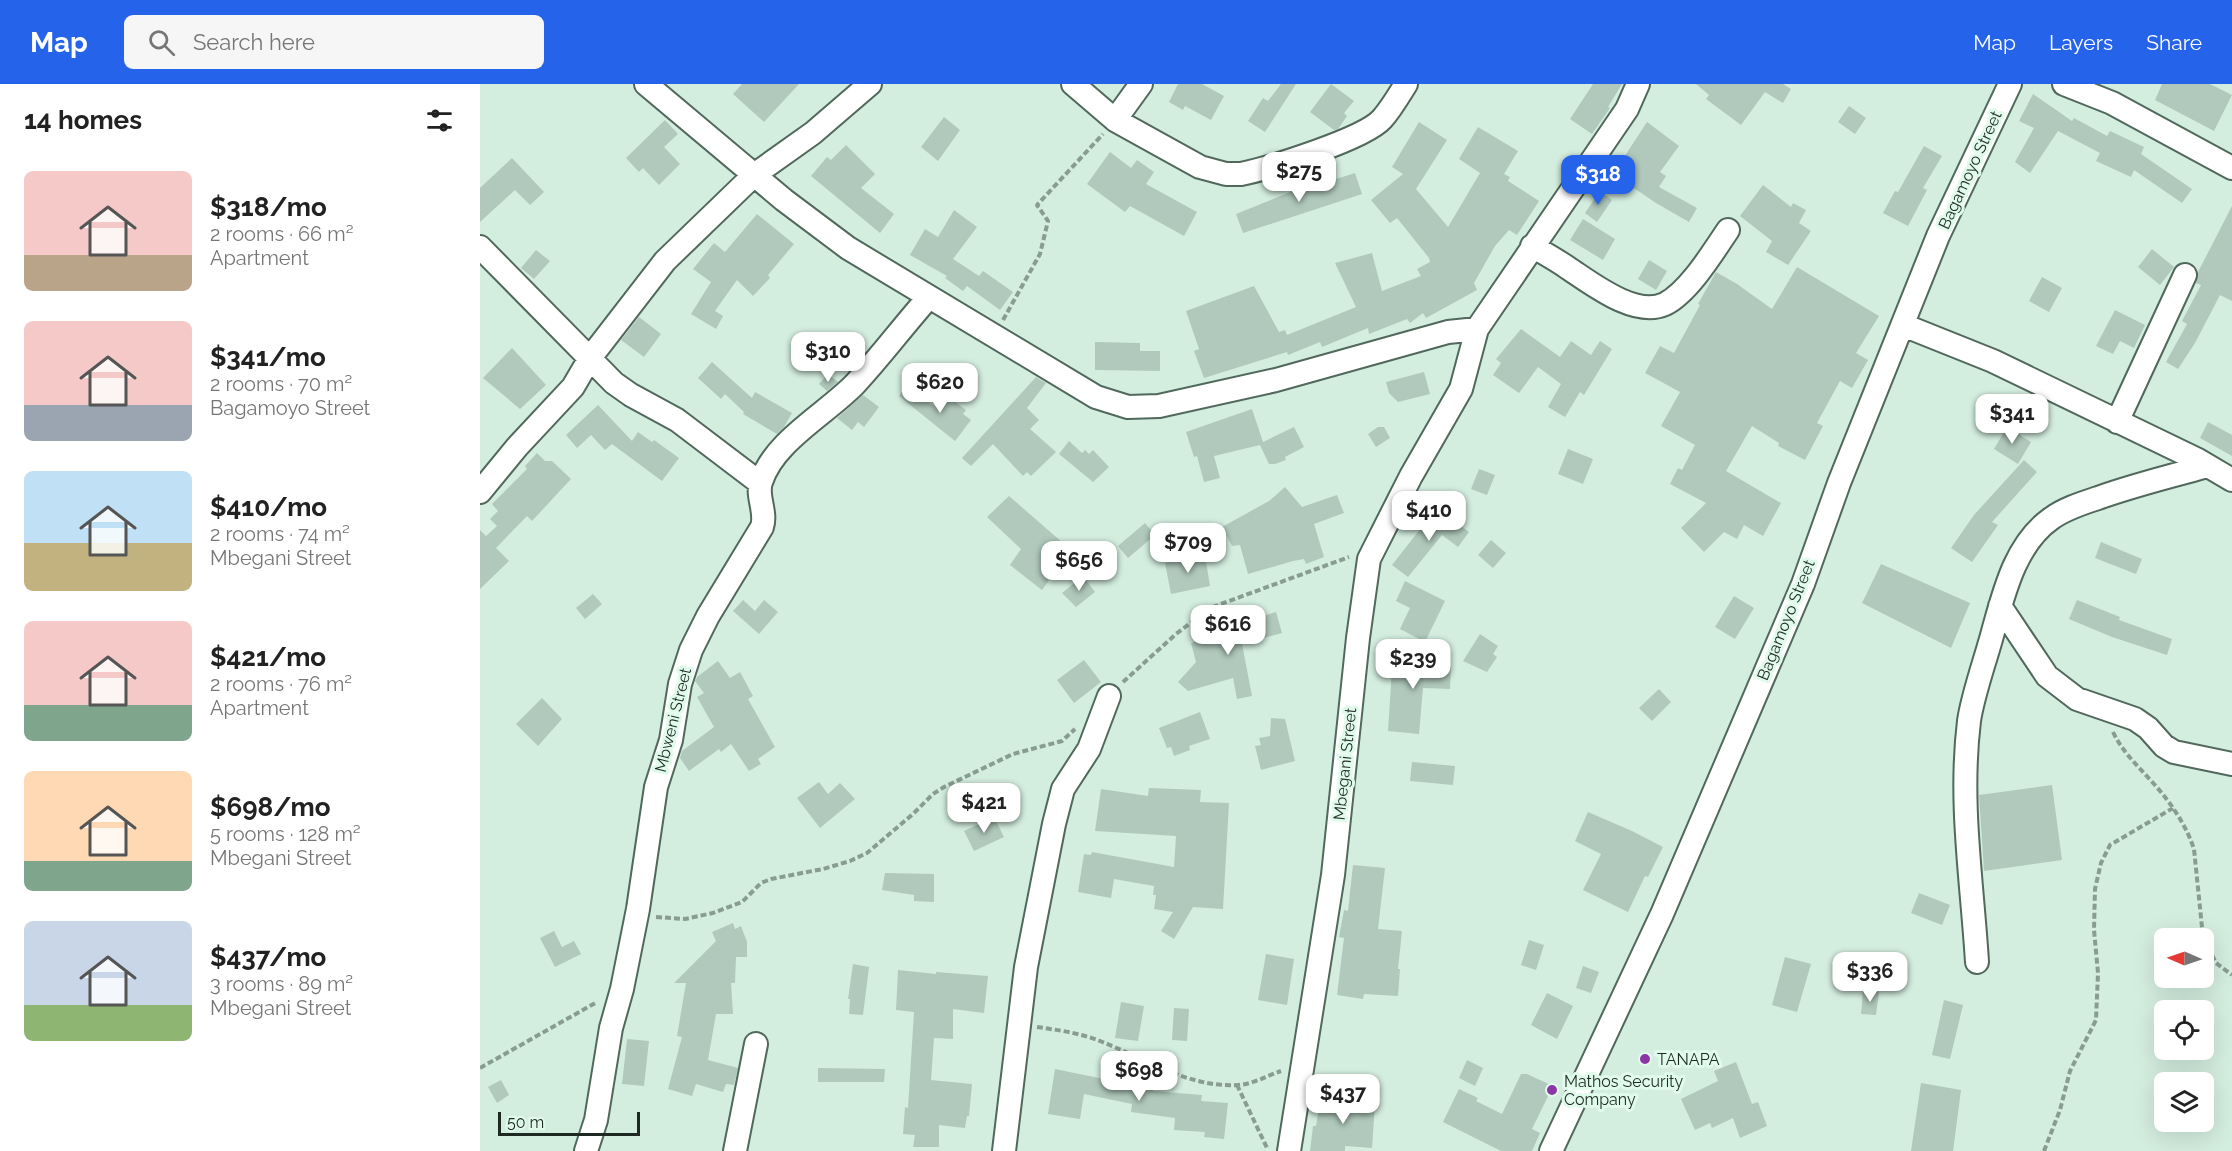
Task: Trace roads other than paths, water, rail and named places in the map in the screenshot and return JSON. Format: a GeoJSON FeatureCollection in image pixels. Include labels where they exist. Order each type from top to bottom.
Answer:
{"type":"FeatureCollection","features":[{"type":"Feature","properties":{"kind":"street"},"geometry":{"type":"LineString","coordinates":[[646,84],[754,175],[848,248],[1096,397],[1128,407],[1159,406],[1264,383],[1448,332],[1477,329]]}},
{"type":"Feature","properties":{"kind":"street"},"geometry":{"type":"LineString","coordinates":[[480,492],[517,447],[573,387],[590,358],[665,261],[754,175],[813,133],[870,84]]}},
{"type":"Feature","properties":{"kind":"street"},"geometry":{"type":"LineString","coordinates":[[1073,84],[1115,120],[1200,167],[1226,174],[1241,174],[1365,132],[1382,119],[1406,84]]}},
{"type":"Feature","properties":{"kind":"street"},"geometry":{"type":"LineString","coordinates":[[1115,120],[1141,84]]}},
{"type":"Feature","properties":{"kind":"street","name":"Mbegani Street"},"geometry":{"type":"LineString","coordinates":[[1289,1151],[1333,874],[1358,638],[1369,559],[1411,476],[1461,389],[1477,329],[1627,110],[1638,84]]}},
{"type":"Feature","properties":{"kind":"street","name":"Bagamoyo Street"},"geometry":{"type":"LineString","coordinates":[[1551,1151],[1662,914],[1789,617],[1839,483],[1938,236],[2010,84]]}},
{"type":"Feature","properties":{"kind":"street"},"geometry":{"type":"LineString","coordinates":[[2064,84],[2112,103],[2230,160]]}},
{"type":"Feature","properties":{"kind":"street"},"geometry":{"type":"LineString","coordinates":[[1532,246],[1569,268],[1594,287],[1636,305],[1652,306],[1664,305],[1678,295],[1728,230]]}},
{"type":"Feature","properties":{"kind":"street"},"geometry":{"type":"LineString","coordinates":[[480,247],[614,383],[677,420],[760,483],[773,459],[792,438],[854,384],[929,297]]}},
{"type":"Feature","properties":{"kind":"street"},"geometry":{"type":"LineString","coordinates":[[2117,422],[2186,275]]}},
{"type":"Feature","properties":{"kind":"street"},"geometry":{"type":"LineString","coordinates":[[1903,325],[1993,361],[2208,466],[2232,480]]}},
{"type":"Feature","properties":{"kind":"street"},"geometry":{"type":"LineString","coordinates":[[1977,962],[1966,835],[1965,757],[1969,717],[2000,606],[2013,569],[2029,538],[2052,518],[2078,505],[2123,489],[2208,466]]}},
{"type":"Feature","properties":{"kind":"street","name":"Mbweni Street"},"geometry":{"type":"LineString","coordinates":[[586,1151],[596,1120],[610,1036],[637,916],[655,795],[671,740],[680,684],[691,650],[708,616],[762,527],[765,516],[760,483]]}},
{"type":"Feature","properties":{"kind":"street"},"geometry":{"type":"LineString","coordinates":[[2000,606],[2048,676],[2077,699],[2135,719],[2148,728],[2164,746],[2175,752],[2232,764]]}},
{"type":"Feature","properties":{"kind":"street"},"geometry":{"type":"LineString","coordinates":[[1004,1151],[1026,967],[1054,824],[1063,789],[1089,748],[1109,696]]}},
{"type":"Feature","properties":{"kind":"street"},"geometry":{"type":"LineString","coordinates":[[735,1151],[756,1044]]}},
{"type":"Feature","properties":{"kind":"place","name":"TANAPA"},"geometry":{"type":"Point","coordinates":[1645,1059]}},
{"type":"Feature","properties":{"kind":"place","name":"Mathos Security Company"},"geometry":{"type":"Point","coordinates":[1552,1090]}}]}
